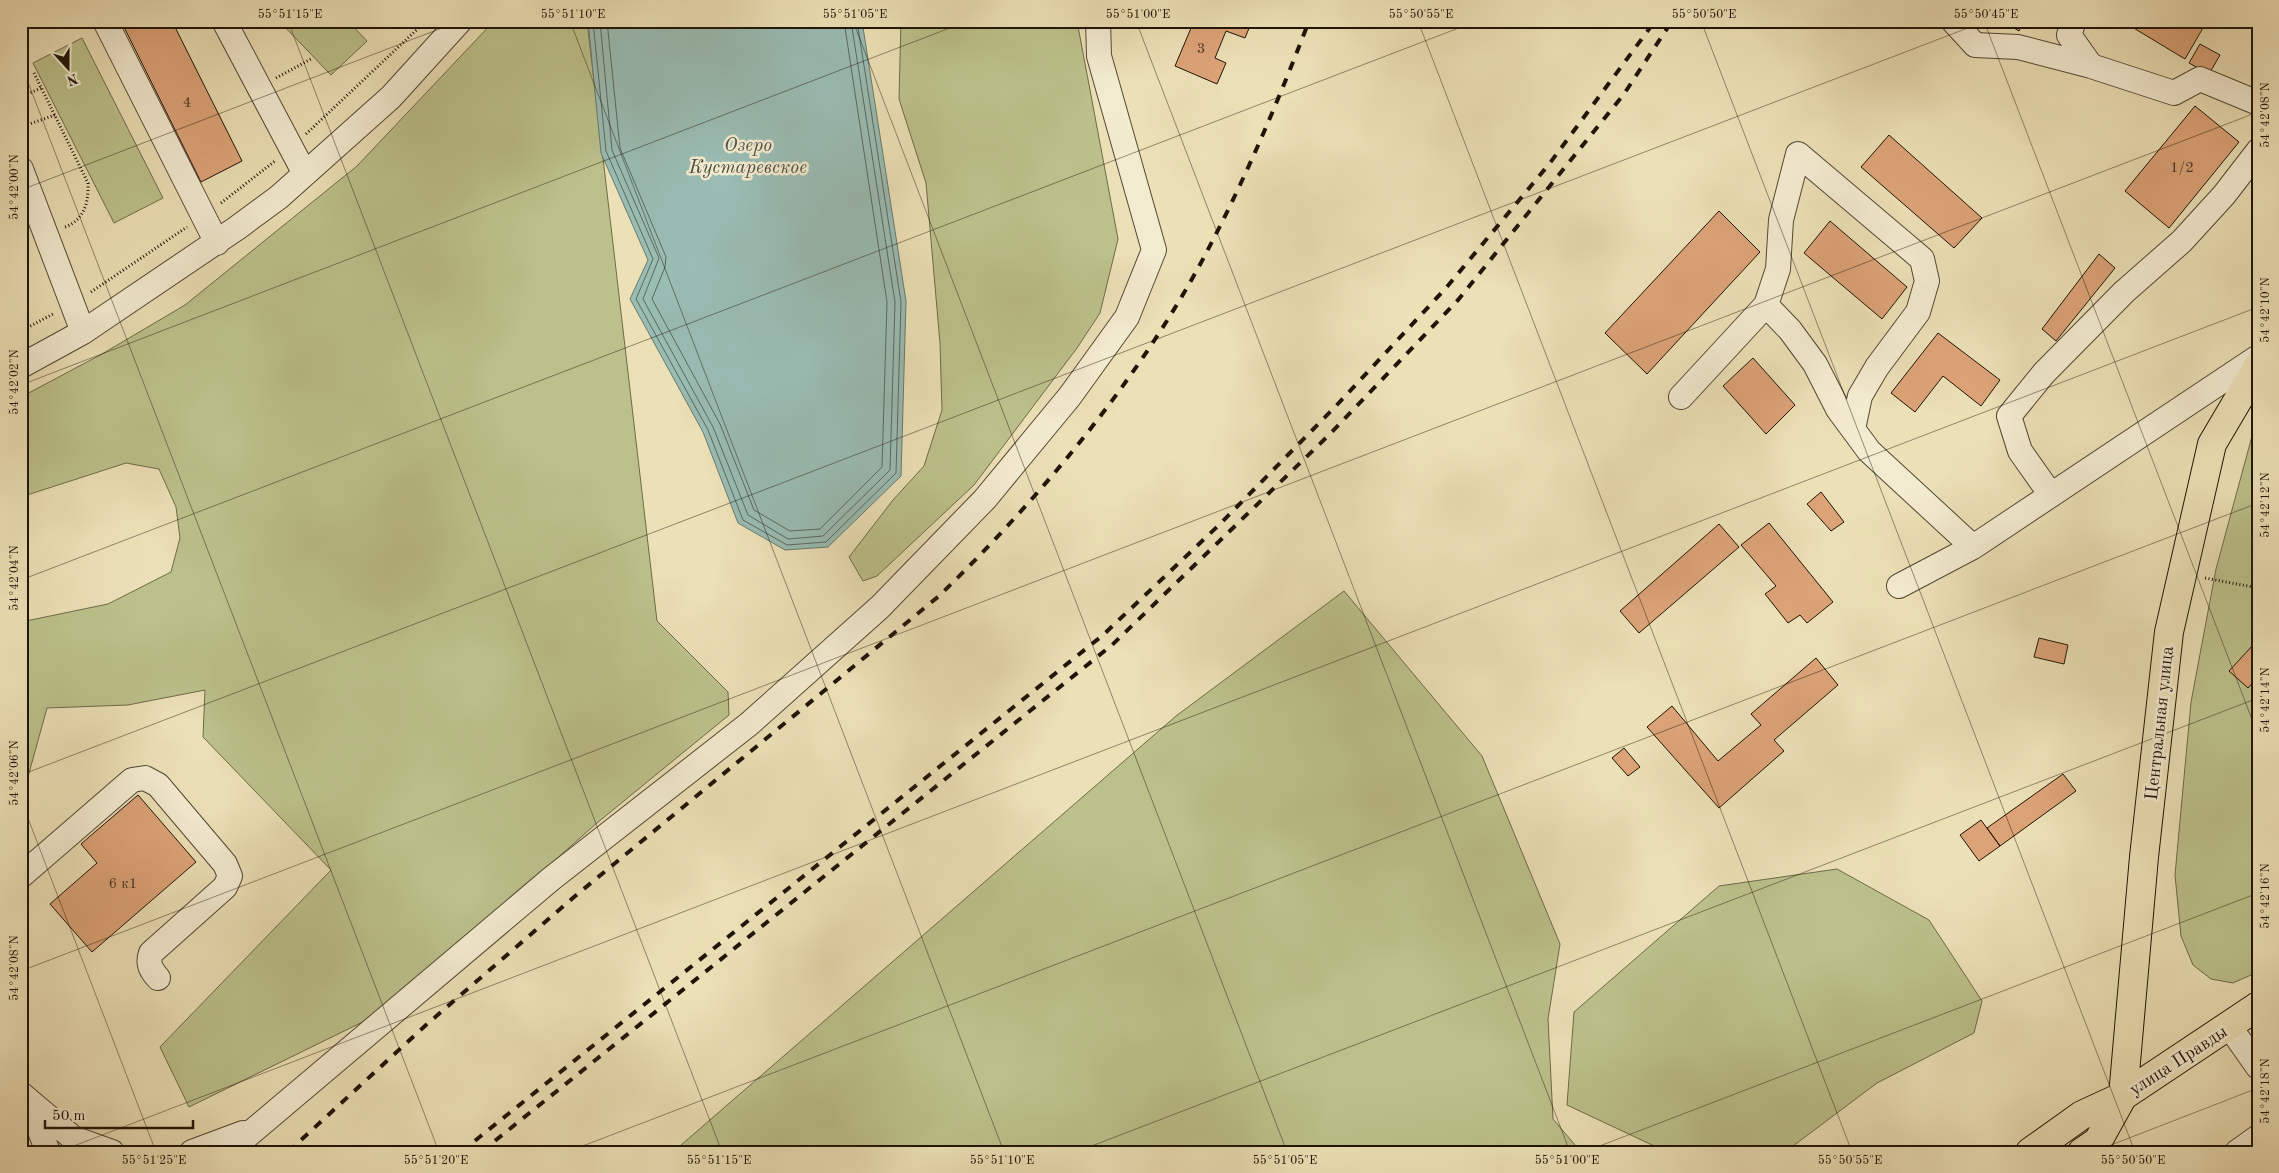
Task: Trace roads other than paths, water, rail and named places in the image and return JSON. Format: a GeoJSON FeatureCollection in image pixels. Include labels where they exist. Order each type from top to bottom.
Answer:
{"type":"FeatureCollection","features":[{"type":"Feature","properties":{"kind":"main road","name":"Центральная улица"},"geometry":{"type":"LineString","coordinates":[[2122,1096],[2143,867],[2169,632],[2184,575],[2212,444],[2258,366]]}},
{"type":"Feature","properties":{"kind":"main road","name":"улица Правды"},"geometry":{"type":"LineString","coordinates":[[2030,1152],[2082,1115],[2122,1096],[2258,1006]]}},
{"type":"Feature","properties":{"kind":"main road"},"geometry":{"type":"LineString","coordinates":[[2082,1152],[2098,1141],[2122,1096]]}},
{"type":"Feature","properties":{"kind":"street"},"geometry":{"type":"LineString","coordinates":[[105,21],[216,242]]}},
{"type":"Feature","properties":{"kind":"street"},"geometry":{"type":"LineString","coordinates":[[224,21],[305,174]]}},
{"type":"Feature","properties":{"kind":"street"},"geometry":{"type":"LineString","coordinates":[[21,366],[83,332],[259,212],[305,174],[391,97],[460,21]]}},
{"type":"Feature","properties":{"kind":"street"},"geometry":{"type":"LineString","coordinates":[[228,1152],[551,879],[748,724],[880,607],[985,499],[1070,396],[1127,317],[1154,250],[1099,56],[1098,21]]}},
{"type":"Feature","properties":{"kind":"street"},"geometry":{"type":"LineString","coordinates":[[1953,21],[1975,45],[2018,47],[2091,66],[2174,93],[2200,79],[2258,102]]}},
{"type":"Feature","properties":{"kind":"street"},"geometry":{"type":"LineString","coordinates":[[2074,21],[2069,35],[2091,66]]}},
{"type":"Feature","properties":{"kind":"street"},"geometry":{"type":"LineString","coordinates":[[2051,495],[2020,451],[2009,416],[2044,373],[2117,299],[2182,241],[2224,195],[2258,151]]}},
{"type":"Feature","properties":{"kind":"street"},"geometry":{"type":"LineString","coordinates":[[1681,397],[1766,304],[1778,269],[1781,220],[1798,154],[1922,259],[1927,281],[1918,312],[1877,366],[1860,396],[1853,429]]}},
{"type":"Feature","properties":{"kind":"street"},"geometry":{"type":"LineString","coordinates":[[21,168],[83,332]]}},
{"type":"Feature","properties":{"kind":"street"},"geometry":{"type":"LineString","coordinates":[[1766,304],[1790,330],[1815,364],[1838,409],[1869,451],[1973,547]]}},
{"type":"Feature","properties":{"kind":"street"},"geometry":{"type":"LineString","coordinates":[[1899,586],[1973,547],[2258,358]]}},
{"type":"Feature","properties":{"kind":"street"},"geometry":{"type":"LineString","coordinates":[[21,876],[132,780],[145,778],[158,785],[225,864],[230,876],[225,888],[151,953],[150,969],[158,978]]}},
{"type":"Feature","properties":{"kind":"street"},"geometry":{"type":"LineString","coordinates":[[2229,1026],[2258,1067]]}},
{"type":"Feature","properties":{"kind":"street"},"geometry":{"type":"LineString","coordinates":[[25,1099],[48,1152]]}},
{"type":"Feature","properties":{"kind":"street"},"geometry":{"type":"LineString","coordinates":[[25,1099],[73,1138],[112,1152]]}},
{"type":"Feature","properties":{"kind":"street"},"geometry":{"type":"LineString","coordinates":[[192,1152],[258,1127]]}},
{"type":"Feature","properties":{"kind":"street"},"geometry":{"type":"LineString","coordinates":[[219,1152],[258,1127]]}},
{"type":"Feature","properties":{"kind":"street"},"geometry":{"type":"LineString","coordinates":[[2237,1152],[2258,1137]]}},
{"type":"Feature","properties":{"kind":"water","name":"Озеро Кустаревское"},"geometry":{"type":"Polygon","coordinates":[[[588,21],[862,21],[906,301],[901,476],[828,547],[785,550],[738,523],[703,432],[630,299],[648,260],[601,153],[588,21]]]}},
{"type":"Feature","properties":{"kind":"railway"},"geometry":{"type":"LineString","coordinates":[[288,1152],[426,1025],[574,897],[939,596],[1013,520],[1084,437],[1117,394],[1177,305],[1218,230],[1246,171],[1273,112],[1309,21]]}},
{"type":"Feature","properties":{"kind":"railway"},"geometry":{"type":"LineString","coordinates":[[461,1152],[1103,635],[1219,525],[1335,407],[1446,288],[1550,163],[1655,21]]}},
{"type":"Feature","properties":{"kind":"railway"},"geometry":{"type":"LineString","coordinates":[[481,1152],[1112,645],[1330,434],[1458,300],[1624,94],[1672,21]]}}]}
